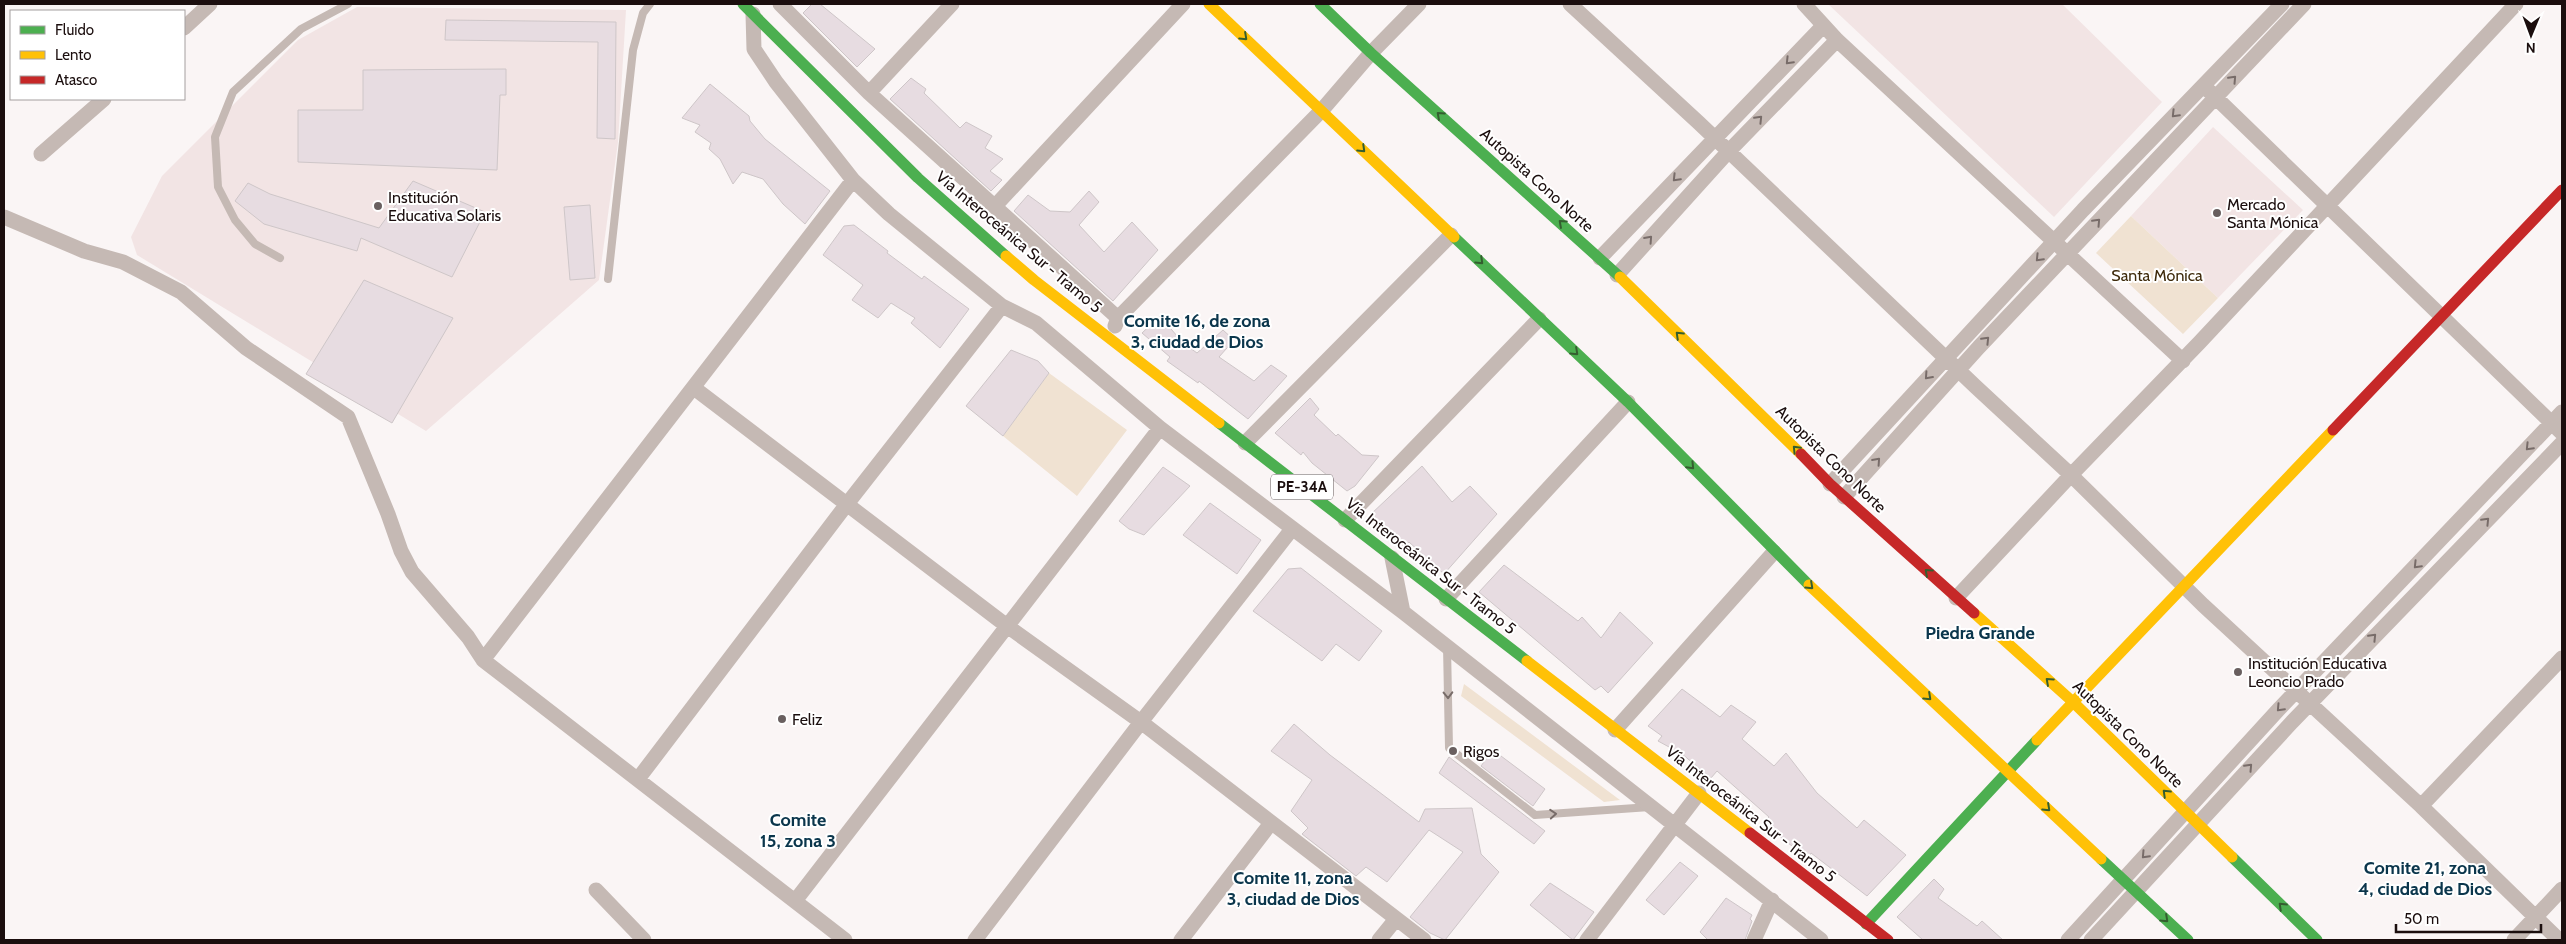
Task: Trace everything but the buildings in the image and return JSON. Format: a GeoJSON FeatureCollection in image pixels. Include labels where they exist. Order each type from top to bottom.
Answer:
{"type":"FeatureCollection","features":[{"type":"Feature","properties":{"kind":"main road"},"geometry":{"type":"LineString","coordinates":[[1209,4],[1628,402],[1774,552],[2188,940]]}},
{"type":"Feature","properties":{"kind":"main road","name":"Autopista Cono Norte"},"geometry":{"type":"LineString","coordinates":[[1320,4],[1371,53],[1600,258],[1760,412],[1844,497],[2073,702],[2317,940]]}},
{"type":"Feature","properties":{"kind":"main road","name":"Vía Interoceánica Sur - Tramo 5"},"geometry":{"type":"LineString","coordinates":[[749,8],[918,178],[1034,280],[1888,940]]}},
{"type":"Feature","properties":{"kind":"main road"},"geometry":{"type":"LineString","coordinates":[[1866,924],[2006,771],[2562,190]]}},
{"type":"Feature","properties":{"kind":"street"},"geometry":{"type":"LineString","coordinates":[[185,27],[210,4]]}},
{"type":"Feature","properties":{"kind":"street"},"geometry":{"type":"LineString","coordinates":[[780,4],[870,93],[996,205],[1118,318]]}},
{"type":"Feature","properties":{"kind":"street"},"geometry":{"type":"LineString","coordinates":[[870,93],[952,4]]}},
{"type":"Feature","properties":{"kind":"street"},"geometry":{"type":"LineString","coordinates":[[996,205],[1183,4]]}},
{"type":"Feature","properties":{"kind":"street"},"geometry":{"type":"LineString","coordinates":[[1110,339],[1118,318],[1322,110],[1371,53],[1419,4]]}},
{"type":"Feature","properties":{"kind":"street"},"geometry":{"type":"LineString","coordinates":[[1570,4],[1945,358],[2071,474],[2183,586],[2421,806],[2559,940]]}},
{"type":"Feature","properties":{"kind":"street"},"geometry":{"type":"LineString","coordinates":[[1804,4],[1837,40],[2182,361]]}},
{"type":"Feature","properties":{"kind":"street"},"geometry":{"type":"LineString","coordinates":[[1830,484],[2055,241],[2202,85],[2282,4]]}},
{"type":"Feature","properties":{"kind":"street"},"geometry":{"type":"LineString","coordinates":[[1844,497],[1958,370],[2304,4]]}},
{"type":"Feature","properties":{"kind":"street"},"geometry":{"type":"LineString","coordinates":[[1956,598],[2071,474],[2182,361],[2516,4]]}},
{"type":"Feature","properties":{"kind":"street"},"geometry":{"type":"LineString","coordinates":[[749,8],[754,49],[776,82],[853,180],[889,214],[1002,306],[1036,323],[1160,428],[1447,646],[1821,940]]}},
{"type":"Feature","properties":{"kind":"street"},"geometry":{"type":"LineString","coordinates":[[1600,258],[1823,26]]}},
{"type":"Feature","properties":{"kind":"street"},"geometry":{"type":"LineString","coordinates":[[1617,275],[1728,152],[1837,40]]}},
{"type":"Feature","properties":{"kind":"street"},"geometry":{"type":"LineString","coordinates":[[2202,85],[2557,428]]}},
{"type":"Feature","properties":{"kind":"street"},"geometry":{"type":"LineString","coordinates":[[41,154],[103,100]]}},
{"type":"Feature","properties":{"kind":"street"},"geometry":{"type":"LineString","coordinates":[[484,660],[853,180]]}},
{"type":"Feature","properties":{"kind":"street"},"geometry":{"type":"LineString","coordinates":[[4,217],[84,251],[123,262],[181,292],[246,348],[348,417],[388,514],[401,551],[412,572],[468,637],[484,660],[845,940]]}},
{"type":"Feature","properties":{"kind":"street"},"geometry":{"type":"LineString","coordinates":[[1245,443],[1451,235]]}},
{"type":"Feature","properties":{"kind":"street"},"geometry":{"type":"LineString","coordinates":[[638,780],[847,504],[1002,306]]}},
{"type":"Feature","properties":{"kind":"street"},"geometry":{"type":"LineString","coordinates":[[1345,520],[1540,319]]}},
{"type":"Feature","properties":{"kind":"street"},"geometry":{"type":"LineString","coordinates":[[694,388],[1007,626],[1141,722],[1424,940]]}},
{"type":"Feature","properties":{"kind":"street"},"geometry":{"type":"LineString","coordinates":[[1446,600],[1628,402]]}},
{"type":"Feature","properties":{"kind":"street"},"geometry":{"type":"LineString","coordinates":[[2068,940],[2297,690],[2557,428],[2562,412]]}},
{"type":"Feature","properties":{"kind":"street"},"geometry":{"type":"LineString","coordinates":[[795,901],[1160,428]]}},
{"type":"Feature","properties":{"kind":"street"},"geometry":{"type":"LineString","coordinates":[[2091,940],[2310,702],[2562,443]]}},
{"type":"Feature","properties":{"kind":"street"},"geometry":{"type":"LineString","coordinates":[[975,940],[1141,722],[1292,529]]}},
{"type":"Feature","properties":{"kind":"street"},"geometry":{"type":"LineString","coordinates":[[1615,730],[1774,552]]}},
{"type":"Feature","properties":{"kind":"street"},"geometry":{"type":"LineString","coordinates":[[1392,557],[1403,612]]}},
{"type":"Feature","properties":{"kind":"street"},"geometry":{"type":"LineString","coordinates":[[2421,806],[2562,658]]}},
{"type":"Feature","properties":{"kind":"street"},"geometry":{"type":"LineString","coordinates":[[1587,940],[1699,793]]}},
{"type":"Feature","properties":{"kind":"street"},"geometry":{"type":"LineString","coordinates":[[1181,940],[1271,823]]}},
{"type":"Feature","properties":{"kind":"street"},"geometry":{"type":"LineString","coordinates":[[2514,940],[2562,889]]}},
{"type":"Feature","properties":{"kind":"street"},"geometry":{"type":"LineString","coordinates":[[596,890],[644,940]]}},
{"type":"Feature","properties":{"kind":"street"},"geometry":{"type":"LineString","coordinates":[[1754,940],[1772,900]]}},
{"type":"Feature","properties":{"kind":"street"},"geometry":{"type":"LineString","coordinates":[[1379,940],[1396,919]]}},
{"type":"Feature","properties":{"kind":"lane"},"geometry":{"type":"LineString","coordinates":[[280,258],[255,244],[235,220],[218,187],[215,137],[233,92],[301,29],[348,4]]}},
{"type":"Feature","properties":{"kind":"lane"},"geometry":{"type":"LineString","coordinates":[[608,279],[633,50],[643,13],[650,4]]}},
{"type":"Feature","properties":{"kind":"lane"},"geometry":{"type":"LineString","coordinates":[[1447,646],[1449,748],[1535,815],[1651,807]]}},
{"type":"Feature","properties":{"kind":"shaded area"},"geometry":{"type":"Polygon","coordinates":[[[1828,4],[2062,4],[2162,102],[2054,217],[1828,4]]]}},
{"type":"Feature","properties":{"kind":"shaded area","name":"Institución Educativa Solaris"},"geometry":{"type":"Polygon","coordinates":[[[357,7],[626,10],[618,142],[599,280],[426,431],[137,255],[131,237],[162,176],[298,40],[357,7]]]}},
{"type":"Feature","properties":{"kind":"shaded area","name":"Mercado Santa Mónica"},"geometry":{"type":"Polygon","coordinates":[[[2213,127],[2303,210],[2218,298],[2131,216],[2213,127]]]}},
{"type":"Feature","properties":{"kind":"green space","name":"Santa Mónica"},"geometry":{"type":"Polygon","coordinates":[[[2131,216],[2218,298],[2183,334],[2096,253],[2131,216]]]}},
{"type":"Feature","properties":{"kind":"green space"},"geometry":{"type":"Polygon","coordinates":[[[1049,373],[1127,430],[1077,496],[1003,436],[1049,373]]]}},
{"type":"Feature","properties":{"kind":"green space"},"geometry":{"type":"Polygon","coordinates":[[[1464,684],[1620,800],[1604,802],[1461,696],[1464,684]]]}},
{"type":"Feature","properties":{"kind":"traffic: fast"},"geometry":{"type":"LineString","coordinates":[[743,4],[918,178],[1006,256]]}},
{"type":"Feature","properties":{"kind":"traffic: fast"},"geometry":{"type":"LineString","coordinates":[[1320,4],[1371,53],[1620,277]]}},
{"type":"Feature","properties":{"kind":"traffic: fast"},"geometry":{"type":"LineString","coordinates":[[1454,237],[1628,402],[1809,585]]}},
{"type":"Feature","properties":{"kind":"traffic: fast"},"geometry":{"type":"LineString","coordinates":[[1219,423],[1527,661]]}},
{"type":"Feature","properties":{"kind":"traffic: fast"},"geometry":{"type":"LineString","coordinates":[[1866,924],[2037,740]]}},
{"type":"Feature","properties":{"kind":"traffic: fast"},"geometry":{"type":"LineString","coordinates":[[2232,857],[2317,940]]}},
{"type":"Feature","properties":{"kind":"traffic: fast"},"geometry":{"type":"LineString","coordinates":[[2101,859],[2188,940]]}},
{"type":"Feature","properties":{"kind":"traffic: slow"},"geometry":{"type":"LineString","coordinates":[[1209,4],[1454,237]]}},
{"type":"Feature","properties":{"kind":"traffic: slow"},"geometry":{"type":"LineString","coordinates":[[1006,256],[1034,280],[1219,423]]}},
{"type":"Feature","properties":{"kind":"traffic: slow"},"geometry":{"type":"LineString","coordinates":[[1620,277],[1801,454]]}},
{"type":"Feature","properties":{"kind":"traffic: slow"},"geometry":{"type":"LineString","coordinates":[[2037,740],[2333,430]]}},
{"type":"Feature","properties":{"kind":"traffic: slow"},"geometry":{"type":"LineString","coordinates":[[1809,585],[2101,859]]}},
{"type":"Feature","properties":{"kind":"traffic: slow"},"geometry":{"type":"LineString","coordinates":[[1974,613],[2073,702],[2232,857]]}},
{"type":"Feature","properties":{"kind":"traffic: slow"},"geometry":{"type":"LineString","coordinates":[[1527,661],[1750,833]]}},
{"type":"Feature","properties":{"kind":"traffic: jam"},"geometry":{"type":"LineString","coordinates":[[2333,430],[2562,190]]}},
{"type":"Feature","properties":{"kind":"traffic: jam"},"geometry":{"type":"LineString","coordinates":[[1801,454],[1830,484],[1974,613]]}},
{"type":"Feature","properties":{"kind":"traffic: jam"},"geometry":{"type":"LineString","coordinates":[[1750,833],[1888,940]]}},
{"type":"Feature","properties":{"kind":"place","name":"Institución Educativa Solaris"},"geometry":{"type":"Point","coordinates":[378,206]}},
{"type":"Feature","properties":{"kind":"place","name":"Mercado Santa Mónica"},"geometry":{"type":"Point","coordinates":[2217,213]}},
{"type":"Feature","properties":{"kind":"place","name":"Institución Educativa Leoncio Prado"},"geometry":{"type":"Point","coordinates":[2238,672]}},
{"type":"Feature","properties":{"kind":"place","name":"Feliz"},"geometry":{"type":"Point","coordinates":[782,719]}},
{"type":"Feature","properties":{"kind":"place","name":"Rigos"},"geometry":{"type":"Point","coordinates":[1453,751]}},
{"type":"Feature","properties":{"kind":"district","name":"Comite 16, de zona 3, ciudad de Dios"},"geometry":{"type":"Point","coordinates":[1197,331]}},
{"type":"Feature","properties":{"kind":"district","name":"Piedra Grande"},"geometry":{"type":"Point","coordinates":[1980,633]}},
{"type":"Feature","properties":{"kind":"district","name":"Comite 15, zona 3"},"geometry":{"type":"Point","coordinates":[798,830]}},
{"type":"Feature","properties":{"kind":"district","name":"Comite 21, zona 4, ciudad de Dios"},"geometry":{"type":"Point","coordinates":[2425,878]}},
{"type":"Feature","properties":{"kind":"district","name":"Comite 11, zona 3, ciudad de Dios"},"geometry":{"type":"Point","coordinates":[1293,888]}}]}
